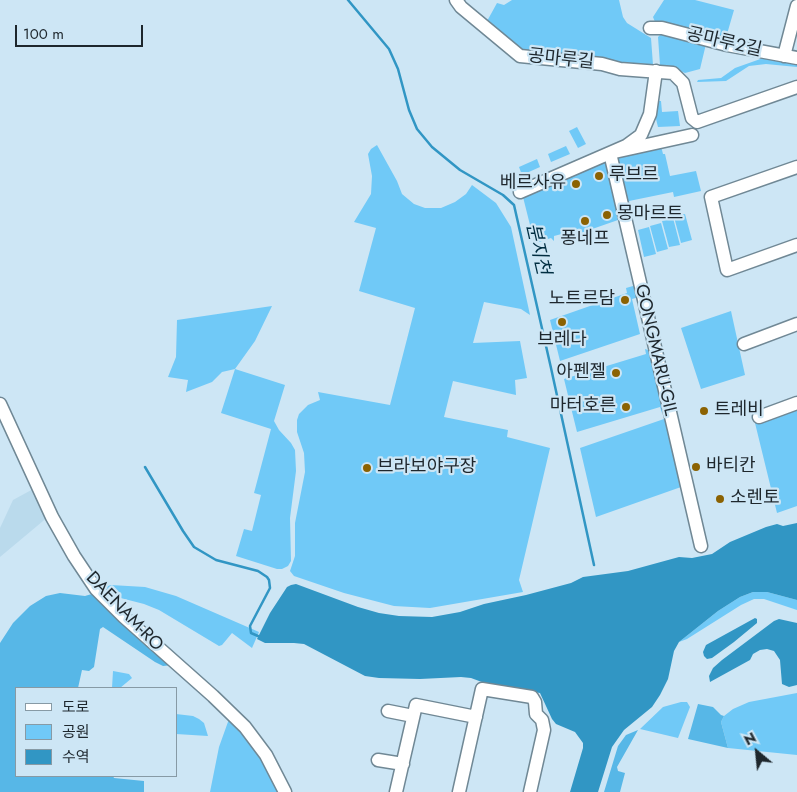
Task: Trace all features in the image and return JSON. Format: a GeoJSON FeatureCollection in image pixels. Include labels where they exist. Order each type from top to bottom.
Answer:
{"type":"FeatureCollection","features":[{"type":"Feature","properties":{"kind":"street","name":"공마루길"},"geometry":{"type":"LineString","coordinates":[[456,0],[461,7],[520,56],[602,64],[620,69],[673,73],[681,79],[692,118],[697,122],[797,87]]}},
{"type":"Feature","properties":{"kind":"street"},"geometry":{"type":"LineString","coordinates":[[791,57],[797,6]]}},
{"type":"Feature","properties":{"kind":"street","name":"공마루2길"},"geometry":{"type":"LineString","coordinates":[[650,28],[662,28],[734,46],[791,57]]}},
{"type":"Feature","properties":{"kind":"street"},"geometry":{"type":"LineString","coordinates":[[520,192],[636,140],[645,129],[650,114],[656,71]]}},
{"type":"Feature","properties":{"kind":"street"},"geometry":{"type":"LineString","coordinates":[[610,153],[692,135]]}},
{"type":"Feature","properties":{"kind":"street","name":"GONGMARU-GIL"},"geometry":{"type":"LineString","coordinates":[[610,153],[701,546]]}},
{"type":"Feature","properties":{"kind":"street"},"geometry":{"type":"LineString","coordinates":[[797,167],[710,197],[727,270],[797,245]]}},
{"type":"Feature","properties":{"kind":"street"},"geometry":{"type":"LineString","coordinates":[[744,344],[797,324]]}},
{"type":"Feature","properties":{"kind":"street","name":"DAENAM-RO"},"geometry":{"type":"LineString","coordinates":[[0,404],[52,517],[74,556],[96,589],[241,724],[266,755],[285,792]]}},
{"type":"Feature","properties":{"kind":"street"},"geometry":{"type":"LineString","coordinates":[[759,417],[797,404]]}},
{"type":"Feature","properties":{"kind":"street"},"geometry":{"type":"LineString","coordinates":[[460,792],[482,689],[532,697],[534,700],[536,714],[542,720],[544,730],[530,792]]}},
{"type":"Feature","properties":{"kind":"street"},"geometry":{"type":"LineString","coordinates":[[396,792],[416,705],[476,717]]}},
{"type":"Feature","properties":{"kind":"street"},"geometry":{"type":"LineString","coordinates":[[388,711],[413,716]]}},
{"type":"Feature","properties":{"kind":"street"},"geometry":{"type":"LineString","coordinates":[[378,760],[403,764]]}},
{"type":"Feature","properties":{"kind":"shaded area"},"geometry":{"type":"Polygon","coordinates":[[[35,488],[49,516],[0,557],[0,528],[13,500],[35,488]]]}},
{"type":"Feature","properties":{"kind":"shaded area"},"geometry":{"type":"Polygon","coordinates":[[[60,593],[85,596],[95,593],[173,665],[163,666],[155,662],[103,627],[100,629],[94,667],[89,671],[82,670],[78,687],[15,687],[15,777],[114,777],[144,781],[144,792],[0,792],[0,643],[13,623],[30,606],[46,596],[60,593]]]}},
{"type":"Feature","properties":{"kind":"shaded area"},"geometry":{"type":"Polygon","coordinates":[[[698,704],[713,707],[724,716],[721,722],[728,748],[688,739],[698,704]]]}},
{"type":"Feature","properties":{"kind":"shaded area"},"geometry":{"type":"Polygon","coordinates":[[[638,730],[617,767],[618,771],[625,773],[620,792],[604,792],[618,746],[626,735],[638,730]]]}},
{"type":"Feature","properties":{"kind":"green space"},"geometry":{"type":"Polygon","coordinates":[[[512,0],[619,0],[623,17],[627,23],[651,38],[653,65],[651,67],[526,53],[486,23],[497,3],[504,5],[512,0]]]}},
{"type":"Feature","properties":{"kind":"green space"},"geometry":{"type":"Polygon","coordinates":[[[664,0],[695,0],[734,10],[725,41],[655,22],[653,17],[664,0]]]}},
{"type":"Feature","properties":{"kind":"green space"},"geometry":{"type":"Polygon","coordinates":[[[663,32],[706,44],[700,69],[685,73],[669,66],[660,65],[658,37],[663,32]]]}},
{"type":"Feature","properties":{"kind":"green space"},"geometry":{"type":"Polygon","coordinates":[[[766,57],[797,61],[797,67],[766,64],[749,66],[726,81],[697,82],[698,80],[721,78],[735,68],[766,57]]]}},
{"type":"Feature","properties":{"kind":"green space"},"geometry":{"type":"Polygon","coordinates":[[[659,101],[661,101],[662,112],[678,111],[680,126],[658,127],[655,115],[659,101]]]}},
{"type":"Feature","properties":{"kind":"green space"},"geometry":{"type":"Polygon","coordinates":[[[577,127],[586,144],[578,148],[569,131],[577,127]]]}},
{"type":"Feature","properties":{"kind":"green space"},"geometry":{"type":"Polygon","coordinates":[[[377,145],[402,194],[414,204],[425,208],[441,208],[455,202],[466,194],[472,185],[496,203],[511,227],[530,315],[521,309],[484,302],[473,343],[520,341],[527,378],[515,380],[516,395],[453,381],[444,417],[508,430],[507,437],[550,448],[519,580],[523,592],[430,608],[394,606],[344,593],[294,576],[290,571],[295,556],[295,523],[305,472],[304,453],[297,432],[299,414],[308,405],[320,400],[318,392],[390,405],[415,308],[359,291],[376,228],[354,222],[371,194],[372,176],[368,154],[377,145]]]}},
{"type":"Feature","properties":{"kind":"green space"},"geometry":{"type":"Polygon","coordinates":[[[566,146],[570,154],[551,162],[548,154],[566,146]]]}},
{"type":"Feature","properties":{"kind":"green space"},"geometry":{"type":"Polygon","coordinates":[[[661,146],[663,154],[665,154],[670,176],[696,171],[701,191],[674,197],[673,192],[629,201],[632,214],[628,215],[616,155],[661,146]]]}},
{"type":"Feature","properties":{"kind":"green space"},"geometry":{"type":"Polygon","coordinates":[[[537,159],[540,167],[522,175],[519,167],[537,159]]]}},
{"type":"Feature","properties":{"kind":"green space"},"geometry":{"type":"Polygon","coordinates":[[[602,160],[607,162],[618,220],[578,234],[577,230],[554,236],[554,241],[551,238],[539,242],[534,241],[523,197],[527,193],[567,180],[566,175],[602,160]]]}},
{"type":"Feature","properties":{"kind":"green space"},"geometry":{"type":"Polygon","coordinates":[[[685,214],[692,240],[681,243],[674,217],[685,214]]]}},
{"type":"Feature","properties":{"kind":"green space"},"geometry":{"type":"Polygon","coordinates":[[[673,218],[680,245],[669,247],[662,221],[673,218]]]}},
{"type":"Feature","properties":{"kind":"green space"},"geometry":{"type":"Polygon","coordinates":[[[661,223],[668,249],[657,252],[650,226],[661,223]]]}},
{"type":"Feature","properties":{"kind":"green space"},"geometry":{"type":"Polygon","coordinates":[[[649,227],[656,254],[644,257],[638,230],[649,227]]]}},
{"type":"Feature","properties":{"kind":"green space"},"geometry":{"type":"Polygon","coordinates":[[[633,286],[639,297],[632,299],[640,334],[560,361],[550,320],[627,293],[626,288],[633,286]]]}},
{"type":"Feature","properties":{"kind":"green space"},"geometry":{"type":"Polygon","coordinates":[[[272,306],[255,341],[235,369],[222,372],[212,382],[186,392],[188,380],[168,377],[176,357],[177,320],[272,306]]]}},
{"type":"Feature","properties":{"kind":"green space"},"geometry":{"type":"Polygon","coordinates":[[[731,311],[745,375],[701,389],[681,328],[731,311]]]}},
{"type":"Feature","properties":{"kind":"green space"},"geometry":{"type":"Polygon","coordinates":[[[645,349],[651,351],[664,408],[662,413],[660,407],[577,432],[564,379],[646,354],[645,349]]]}},
{"type":"Feature","properties":{"kind":"green space"},"geometry":{"type":"Polygon","coordinates":[[[235,369],[285,385],[274,421],[295,450],[296,471],[290,518],[291,561],[288,566],[282,569],[236,556],[244,529],[252,531],[261,495],[254,493],[271,429],[221,413],[235,369]]]}},
{"type":"Feature","properties":{"kind":"green space"},"geometry":{"type":"Polygon","coordinates":[[[797,408],[797,506],[777,513],[755,423],[797,408]]]}},
{"type":"Feature","properties":{"kind":"green space"},"geometry":{"type":"Polygon","coordinates":[[[664,419],[667,422],[681,487],[596,517],[580,448],[664,419]]]}},
{"type":"Feature","properties":{"kind":"green space"},"geometry":{"type":"Polygon","coordinates":[[[111,585],[145,587],[176,596],[259,632],[252,648],[232,633],[219,646],[159,610],[109,595],[105,587],[111,585]]]}},
{"type":"Feature","properties":{"kind":"green space"},"geometry":{"type":"Polygon","coordinates":[[[753,592],[767,592],[797,600],[797,610],[764,599],[754,599],[679,642],[718,611],[740,597],[753,592]]]}},
{"type":"Feature","properties":{"kind":"green space"},"geometry":{"type":"Polygon","coordinates":[[[113,671],[129,674],[132,678],[121,687],[112,687],[113,671]]]}},
{"type":"Feature","properties":{"kind":"green space"},"geometry":{"type":"Polygon","coordinates":[[[797,693],[797,755],[728,748],[721,722],[724,716],[733,709],[749,702],[797,693]]]}},
{"type":"Feature","properties":{"kind":"green space"},"geometry":{"type":"Polygon","coordinates":[[[687,702],[690,707],[678,738],[640,729],[663,707],[687,702]]]}},
{"type":"Feature","properties":{"kind":"green space"},"geometry":{"type":"Polygon","coordinates":[[[178,714],[193,716],[199,719],[204,723],[208,736],[178,734],[178,714]]]}},
{"type":"Feature","properties":{"kind":"green space"},"geometry":{"type":"Polygon","coordinates":[[[229,719],[249,737],[281,792],[210,792],[219,747],[229,719]]]}},
{"type":"Feature","properties":{"kind":"water"},"geometry":{"type":"Polygon","coordinates":[[[797,523],[797,600],[767,592],[753,592],[740,597],[718,611],[679,642],[674,651],[668,679],[660,695],[652,707],[624,730],[612,747],[598,792],[570,792],[583,743],[575,732],[556,724],[540,693],[490,685],[471,678],[461,677],[420,679],[365,676],[304,644],[265,643],[257,639],[270,613],[287,587],[291,585],[296,584],[379,613],[432,617],[460,612],[484,604],[526,595],[571,583],[583,577],[628,571],[679,557],[692,558],[712,554],[730,542],[766,527],[777,524],[783,526],[797,523]]]}},
{"type":"Feature","properties":{"kind":"water"},"geometry":{"type":"Polygon","coordinates":[[[755,618],[757,623],[734,642],[712,658],[707,659],[704,656],[703,652],[706,645],[755,618]]]}},
{"type":"Feature","properties":{"kind":"water"},"geometry":{"type":"Polygon","coordinates":[[[779,619],[797,623],[797,685],[789,687],[782,684],[780,660],[774,651],[767,649],[753,654],[750,660],[710,682],[709,676],[713,668],[779,619]]]}},
{"type":"Feature","properties":{"kind":"waterway","name":"분지천"},"geometry":{"type":"LineString","coordinates":[[348,0],[389,49],[398,69],[409,110],[417,129],[432,147],[460,170],[503,195],[514,205],[594,565]]}},
{"type":"Feature","properties":{"kind":"waterway"},"geometry":{"type":"LineString","coordinates":[[145,467],[194,547],[216,560],[258,571],[267,577],[270,588],[250,626],[251,633],[258,636]]}},
{"type":"Feature","properties":{"kind":"place","name":"루브르"},"geometry":{"type":"Point","coordinates":[599,176]}},
{"type":"Feature","properties":{"kind":"place","name":"베르사유"},"geometry":{"type":"Point","coordinates":[576,184]}},
{"type":"Feature","properties":{"kind":"place","name":"몽마르트"},"geometry":{"type":"Point","coordinates":[607,215]}},
{"type":"Feature","properties":{"kind":"place","name":"퐁네프"},"geometry":{"type":"Point","coordinates":[585,221]}},
{"type":"Feature","properties":{"kind":"place","name":"노트르담"},"geometry":{"type":"Point","coordinates":[625,300]}},
{"type":"Feature","properties":{"kind":"place","name":"브레다"},"geometry":{"type":"Point","coordinates":[562,322]}},
{"type":"Feature","properties":{"kind":"place","name":"아펜젤"},"geometry":{"type":"Point","coordinates":[616,373]}},
{"type":"Feature","properties":{"kind":"place","name":"마터호른"},"geometry":{"type":"Point","coordinates":[626,407]}},
{"type":"Feature","properties":{"kind":"place","name":"트레비"},"geometry":{"type":"Point","coordinates":[704,411]}},
{"type":"Feature","properties":{"kind":"place","name":"바티칸"},"geometry":{"type":"Point","coordinates":[696,467]}},
{"type":"Feature","properties":{"kind":"place","name":"브라보야구장"},"geometry":{"type":"Point","coordinates":[367,468]}},
{"type":"Feature","properties":{"kind":"place","name":"소렌토"},"geometry":{"type":"Point","coordinates":[720,499]}}]}
